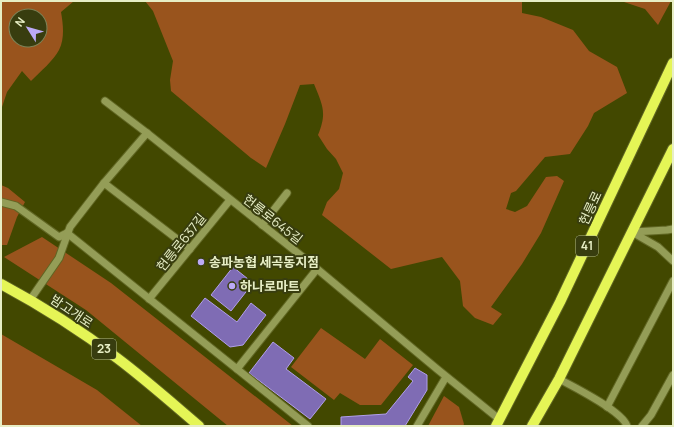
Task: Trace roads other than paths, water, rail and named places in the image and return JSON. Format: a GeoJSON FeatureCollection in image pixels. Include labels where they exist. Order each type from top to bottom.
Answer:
{"type":"FeatureCollection","features":[{"type":"Feature","properties":{"kind":"main road","name":"헌릉로"},"geometry":{"type":"LineString","coordinates":[[497,423],[560,302],[673,63]]}},
{"type":"Feature","properties":{"kind":"main road"},"geometry":{"type":"LineString","coordinates":[[532,426],[559,379],[673,149]]}},
{"type":"Feature","properties":{"kind":"main road","name":"밤고개로"},"geometry":{"type":"LineString","coordinates":[[1,284],[62,319],[118,358],[199,426]]}},
{"type":"Feature","properties":{"kind":"street","name":"헌릉로645길"},"geometry":{"type":"LineString","coordinates":[[105,101],[317,269],[446,376],[497,423]]}},
{"type":"Feature","properties":{"kind":"street"},"geometry":{"type":"LineString","coordinates":[[30,300],[59,258],[70,228],[104,183],[147,133]]}},
{"type":"Feature","properties":{"kind":"street"},"geometry":{"type":"LineString","coordinates":[[104,183],[190,249]]}},
{"type":"Feature","properties":{"kind":"street"},"geometry":{"type":"LineString","coordinates":[[262,225],[287,193]]}},
{"type":"Feature","properties":{"kind":"street","name":"헌릉로637길"},"geometry":{"type":"LineString","coordinates":[[149,299],[230,200]]}},
{"type":"Feature","properties":{"kind":"street"},"geometry":{"type":"LineString","coordinates":[[1,202],[16,206],[59,237],[67,233]]}},
{"type":"Feature","properties":{"kind":"street"},"geometry":{"type":"LineString","coordinates":[[632,232],[673,229]]}},
{"type":"Feature","properties":{"kind":"street"},"geometry":{"type":"LineString","coordinates":[[632,232],[658,247],[673,261]]}},
{"type":"Feature","properties":{"kind":"street"},"geometry":{"type":"LineString","coordinates":[[67,233],[308,426]]}},
{"type":"Feature","properties":{"kind":"street"},"geometry":{"type":"LineString","coordinates":[[237,369],[317,269]]}},
{"type":"Feature","properties":{"kind":"street"},"geometry":{"type":"LineString","coordinates":[[606,407],[673,281]]}},
{"type":"Feature","properties":{"kind":"street"},"geometry":{"type":"LineString","coordinates":[[642,426],[651,415],[673,375]]}},
{"type":"Feature","properties":{"kind":"street"},"geometry":{"type":"LineString","coordinates":[[417,426],[446,376]]}},
{"type":"Feature","properties":{"kind":"street"},"geometry":{"type":"LineString","coordinates":[[559,379],[606,407],[625,421],[627,426]]}},
{"type":"Feature","properties":{"kind":"place","name":"송파농협 세곡동지점"},"geometry":{"type":"Point","coordinates":[201,262]}},
{"type":"Feature","properties":{"kind":"place","name":"하나로마트"},"geometry":{"type":"Point","coordinates":[232,286]}}]}
